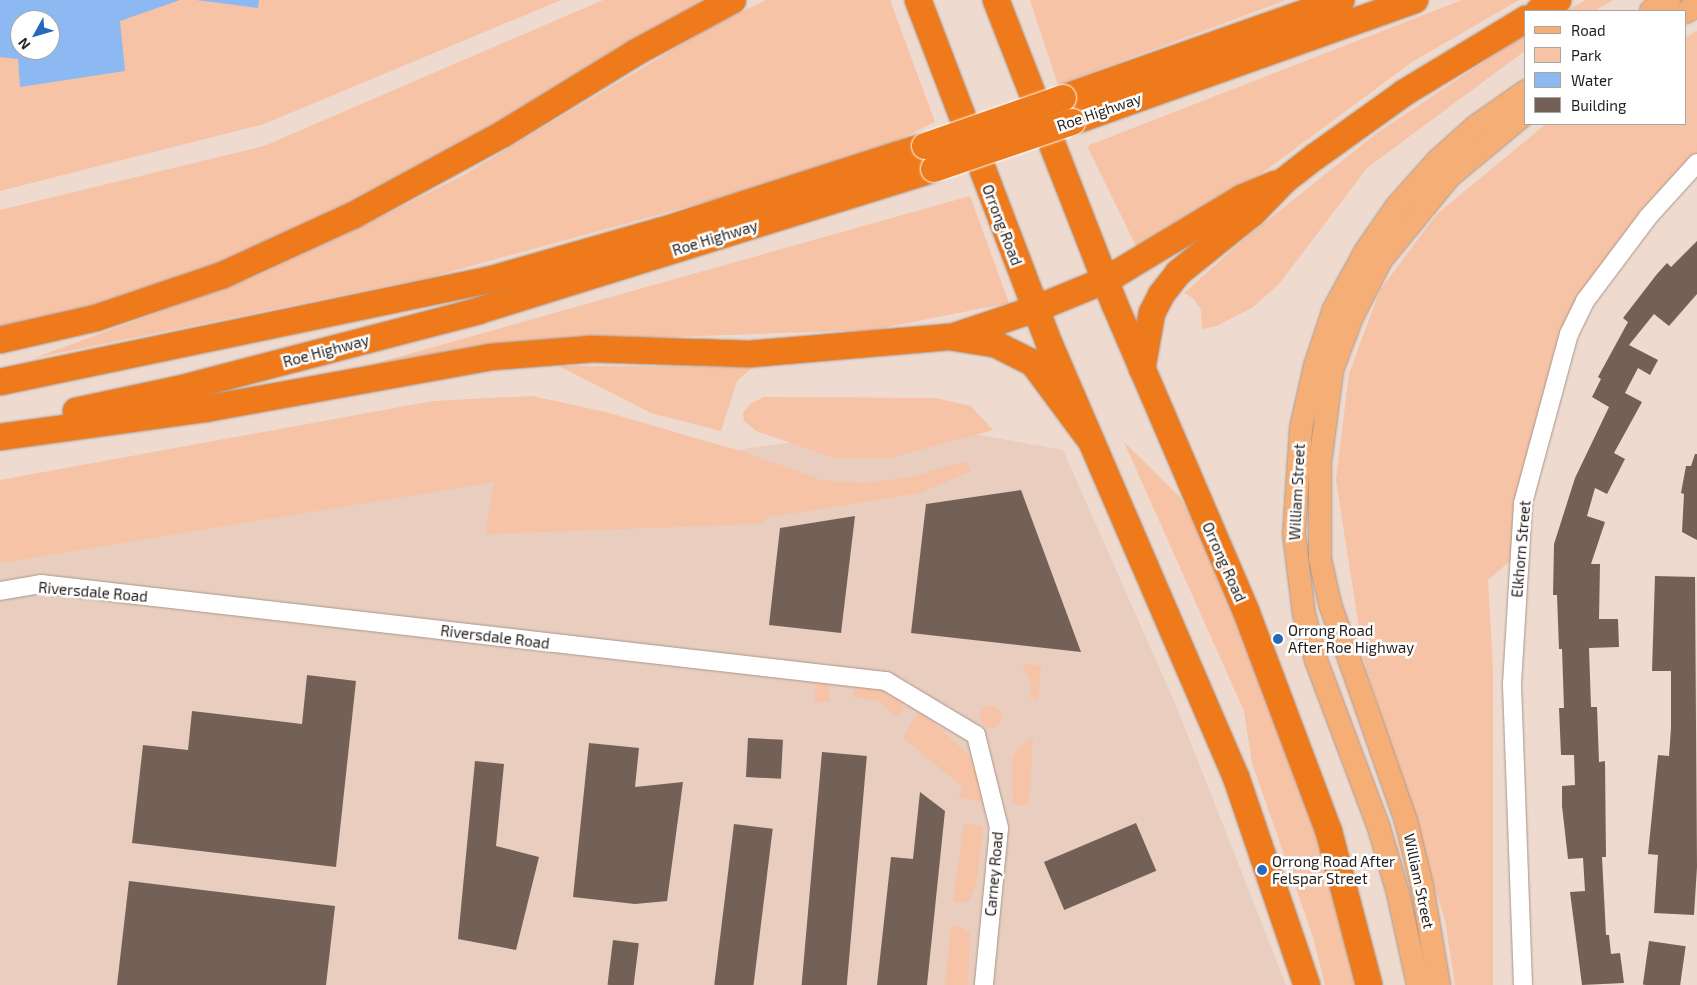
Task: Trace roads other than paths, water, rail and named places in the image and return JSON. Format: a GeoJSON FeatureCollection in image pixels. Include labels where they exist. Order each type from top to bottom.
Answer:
{"type":"FeatureCollection","features":[{"type":"Feature","properties":{"kind":"highway"},"geometry":{"type":"LineString","coordinates":[[0,340],[96,318],[214,278],[354,215],[503,134],[635,53],[733,0]]}},
{"type":"Feature","properties":{"kind":"highway","name":"Orrong Road"},"geometry":{"type":"LineString","coordinates":[[918,0],[977,161],[1035,309],[1088,437],[1181,644],[1236,777],[1307,985]]}},
{"type":"Feature","properties":{"kind":"highway","name":"Orrong Road"},"geometry":{"type":"LineString","coordinates":[[996,0],[1142,369],[1246,611],[1329,832],[1370,985]]}},
{"type":"Feature","properties":{"kind":"highway","name":"Roe Highway"},"geometry":{"type":"LineString","coordinates":[[1068,110],[1341,0]]}},
{"type":"Feature","properties":{"kind":"highway","name":"Roe Highway"},"geometry":{"type":"LineString","coordinates":[[0,428],[183,388],[478,312],[1068,110],[1415,0]]}},
{"type":"Feature","properties":{"kind":"highway"},"geometry":{"type":"LineString","coordinates":[[1541,10],[1558,0]]}},
{"type":"Feature","properties":{"kind":"highway"},"geometry":{"type":"LineString","coordinates":[[1142,369],[1152,313],[1161,295],[1178,273],[1253,213],[1285,180],[1404,94],[1524,20]]}},
{"type":"Feature","properties":{"kind":"highway","name":"Roe Highway"},"geometry":{"type":"LineString","coordinates":[[0,382],[489,280],[929,157]]}},
{"type":"Feature","properties":{"kind":"highway"},"geometry":{"type":"LineString","coordinates":[[0,437],[206,409],[491,357],[593,349],[750,354],[950,337],[1035,309],[1106,280],[1242,198],[1285,180]]}},
{"type":"Feature","properties":{"kind":"highway"},"geometry":{"type":"LineString","coordinates":[[950,337],[995,344],[1033,364],[1088,437]]}},
{"type":"Feature","properties":{"kind":"main road"},"geometry":{"type":"LineString","coordinates":[[1653,10],[1669,0]]}},
{"type":"Feature","properties":{"kind":"main road","name":"William Street"},"geometry":{"type":"LineString","coordinates":[[1418,985],[1398,893],[1382,837],[1316,660],[1304,614],[1294,534],[1301,428],[1315,366],[1334,309],[1365,252],[1396,207],[1437,161],[1476,126],[1524,92]]}},
{"type":"Feature","properties":{"kind":"main road","name":"William Street"},"geometry":{"type":"LineString","coordinates":[[1439,985],[1422,886],[1406,821],[1330,604],[1320,559],[1320,463],[1332,370],[1352,317],[1381,260],[1450,176],[1524,115]]}},
{"type":"Feature","properties":{"kind":"street","name":"Elkhorn Street"},"geometry":{"type":"LineString","coordinates":[[1523,985],[1512,684],[1523,503],[1570,334],[1585,300],[1648,217],[1697,163]]}},
{"type":"Feature","properties":{"kind":"street","name":"Riversdale Road"},"geometry":{"type":"LineString","coordinates":[[0,591],[41,584],[886,681],[976,735]]}},
{"type":"Feature","properties":{"kind":"street","name":"Carney Road"},"geometry":{"type":"LineString","coordinates":[[976,735],[999,828],[984,985]]}},
{"type":"Feature","properties":{"kind":"water"},"geometry":{"type":"Polygon","coordinates":[[[0,0],[180,0],[120,21],[125,71],[20,87],[18,60],[60,60],[60,10],[10,10],[10,58],[0,57],[0,0]]]}},
{"type":"Feature","properties":{"kind":"water"},"geometry":{"type":"Polygon","coordinates":[[[196,0],[259,0],[258,8],[196,0]]]}},
{"type":"Feature","properties":{"kind":"place","name":"Orrong Road After Roe Highway"},"geometry":{"type":"Point","coordinates":[1278,639]}},
{"type":"Feature","properties":{"kind":"place","name":"Orrong Road After Felspar Street"},"geometry":{"type":"Point","coordinates":[1262,870]}}]}
